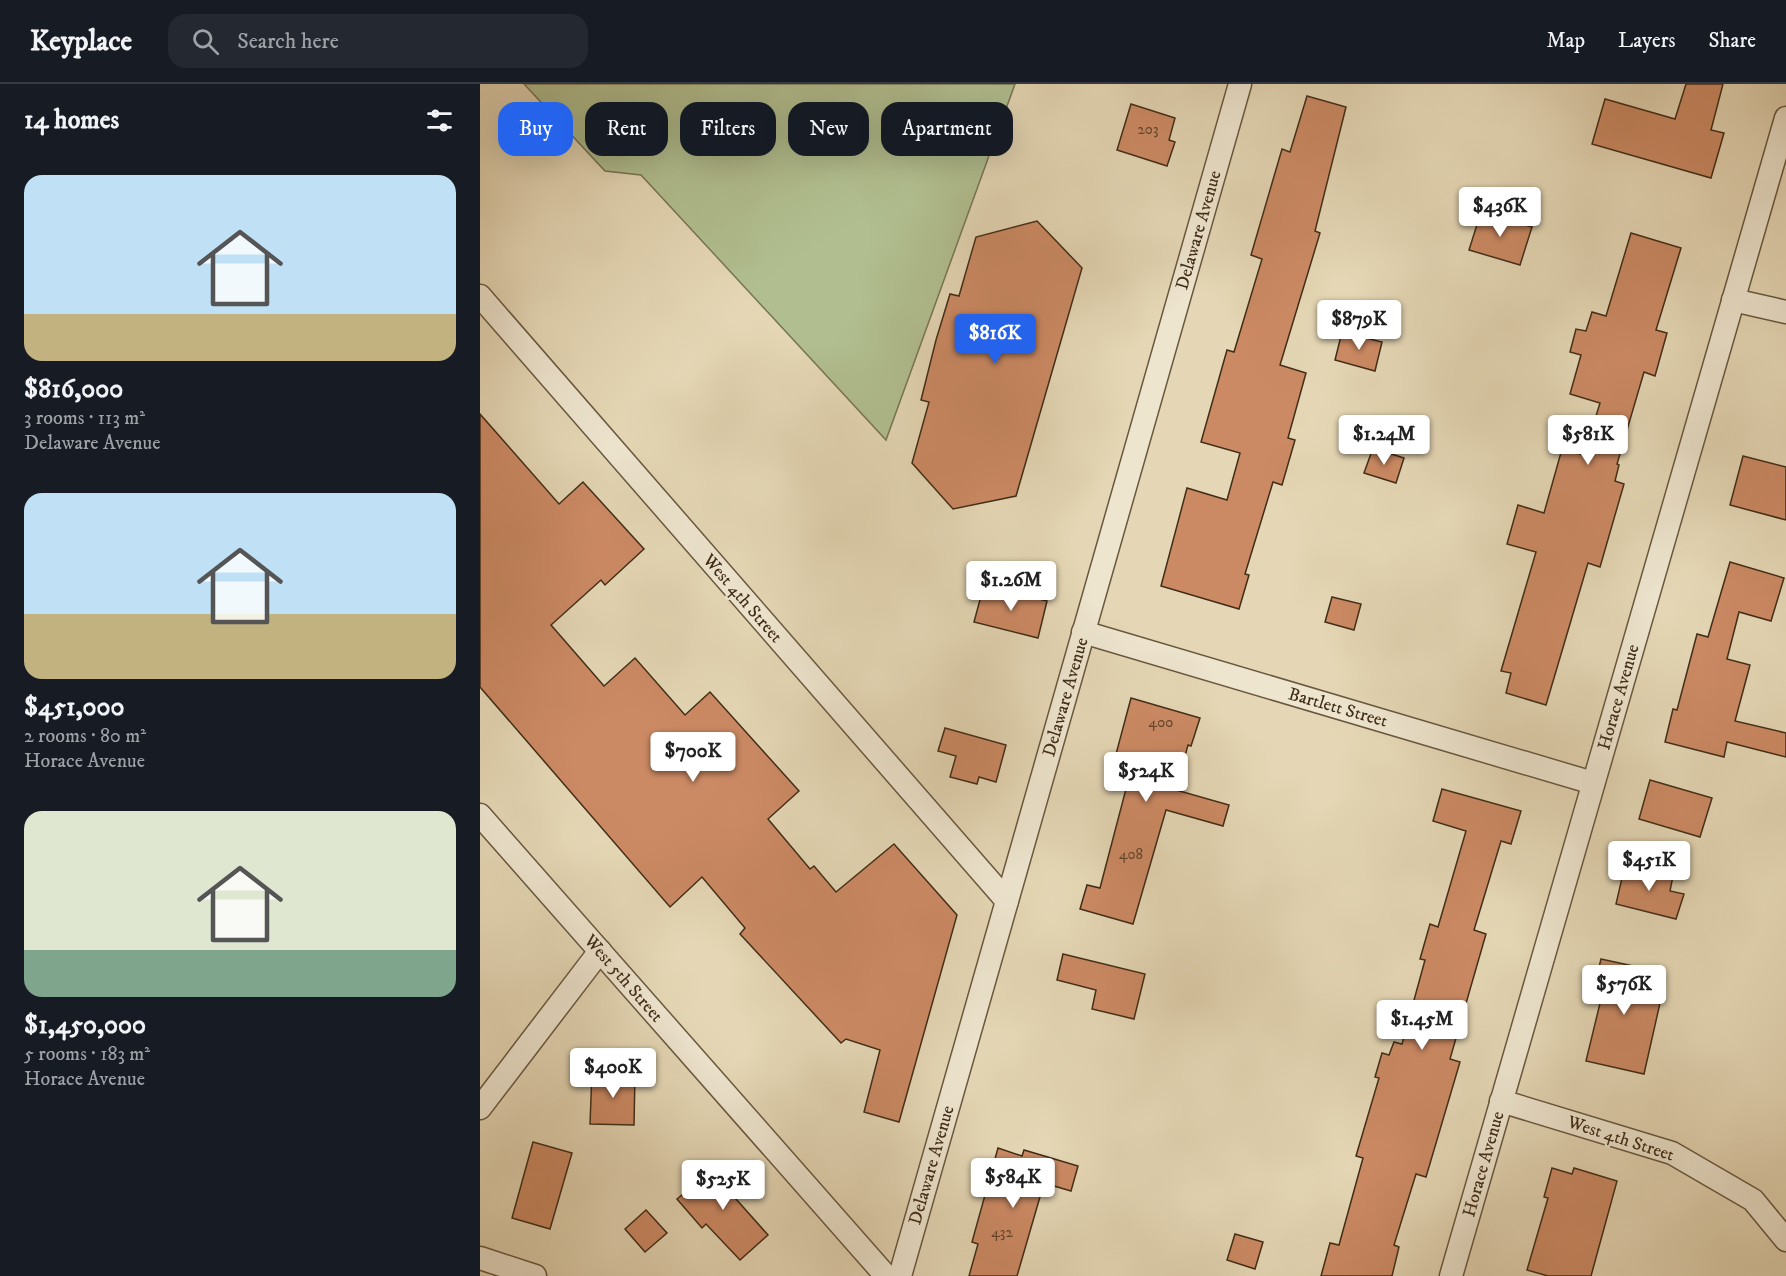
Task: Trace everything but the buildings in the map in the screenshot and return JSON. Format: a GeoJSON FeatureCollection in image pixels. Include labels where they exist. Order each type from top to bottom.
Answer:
{"type":"FeatureCollection","features":[{"type":"Feature","properties":{"kind":"street","name":"Delaware Avenue"},"geometry":{"type":"LineString","coordinates":[[900,1276],[1240,84]]}},
{"type":"Feature","properties":{"kind":"street","name":"Horace Avenue"},"geometry":{"type":"LineString","coordinates":[[1450,1276],[1786,118]]}},
{"type":"Feature","properties":{"kind":"street","name":"West 4th Street"},"geometry":{"type":"LineString","coordinates":[[480,296],[1007,901]]}},
{"type":"Feature","properties":{"kind":"street"},"geometry":{"type":"LineString","coordinates":[[1733,300],[1786,312]]}},
{"type":"Feature","properties":{"kind":"street","name":"Bartlett Street"},"geometry":{"type":"LineString","coordinates":[[1083,632],[1593,783]]}},
{"type":"Feature","properties":{"kind":"street","name":"West 5th Street"},"geometry":{"type":"LineString","coordinates":[[480,815],[886,1276]]}},
{"type":"Feature","properties":{"kind":"street"},"geometry":{"type":"LineString","coordinates":[[480,1108],[600,951]]}},
{"type":"Feature","properties":{"kind":"street","name":"West 4th Street"},"geometry":{"type":"LineString","coordinates":[[1501,1101],[1672,1153],[1753,1200],[1786,1240]]}},
{"type":"Feature","properties":{"kind":"street"},"geometry":{"type":"LineString","coordinates":[[480,1258],[535,1276]]}},
{"type":"Feature","properties":{"kind":"green space"},"geometry":{"type":"Polygon","coordinates":[[[524,84],[1015,84],[1008,102],[881,102],[881,156],[989,156],[886,440],[641,175],[605,171],[591,156],[668,156],[668,102],[585,102],[585,150],[573,137],[573,102],[541,102],[524,84]]]}}]}
